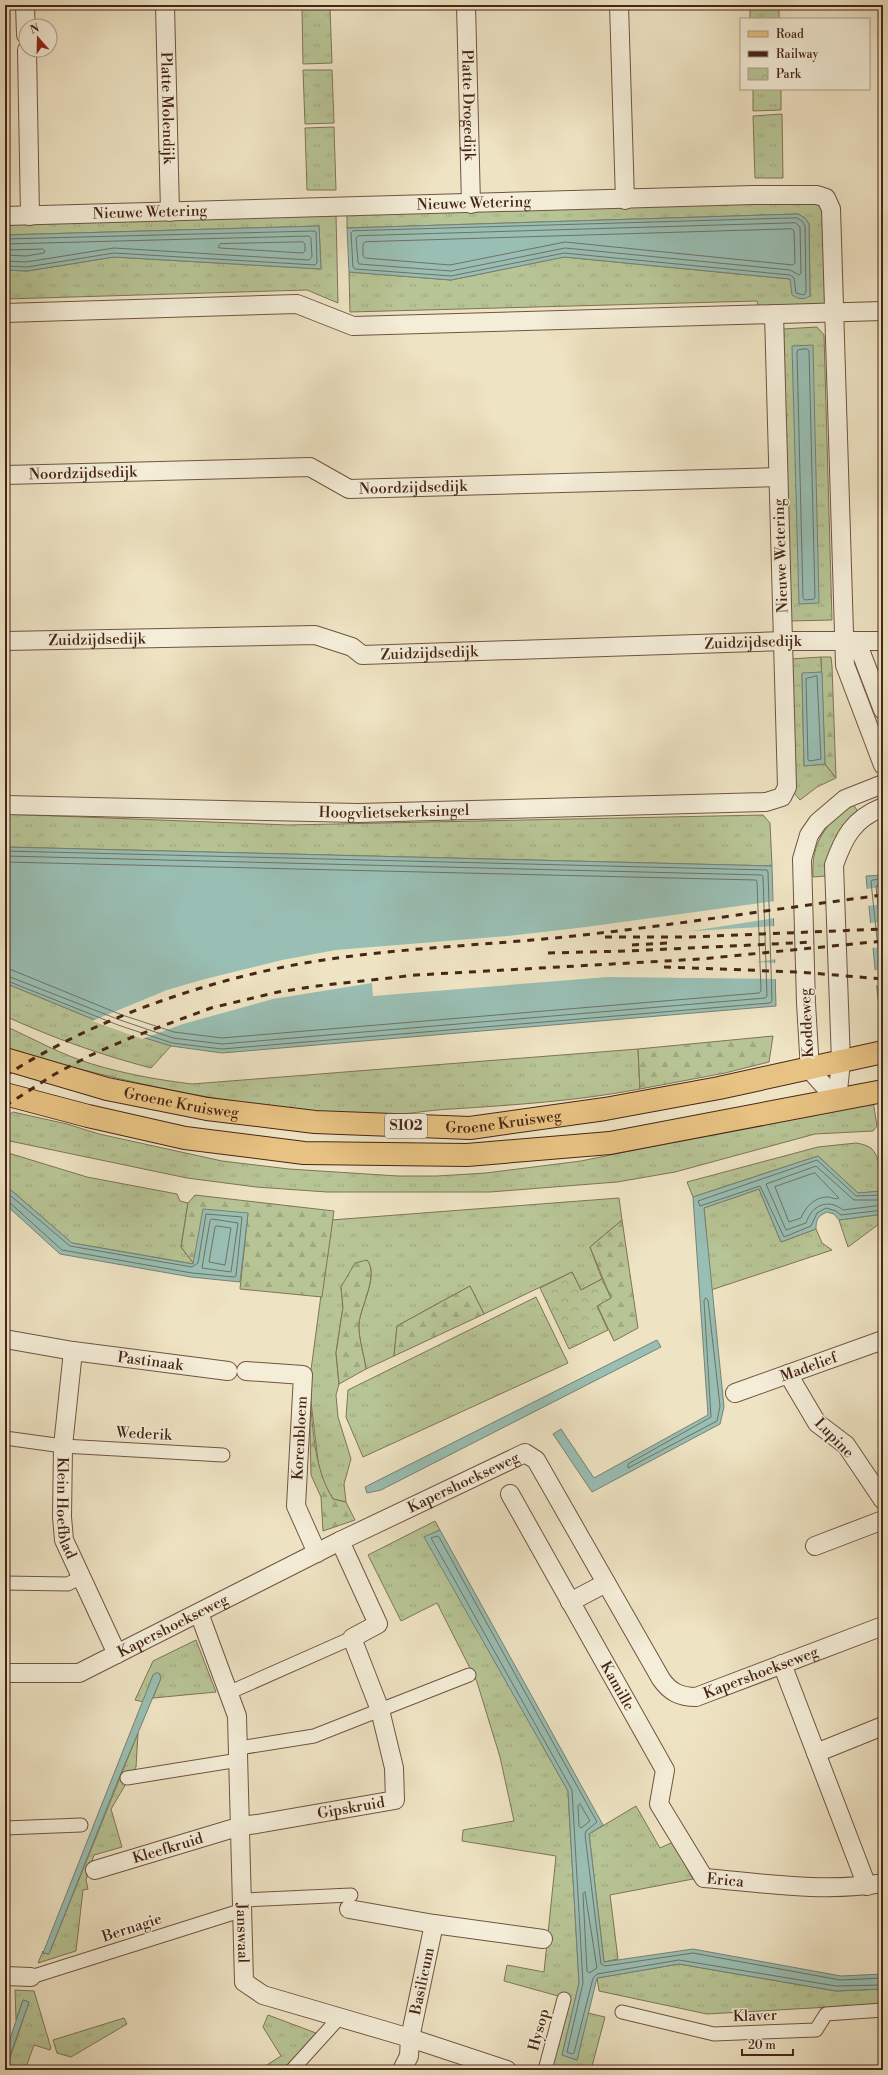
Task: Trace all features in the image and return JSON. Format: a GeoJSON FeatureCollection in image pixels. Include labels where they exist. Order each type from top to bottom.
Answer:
{"type":"FeatureCollection","features":[{"type":"Feature","properties":{"kind":"main road","name":"Groene Kruisweg"},"geometry":{"type":"LineString","coordinates":[[5,1058],[107,1089],[207,1109],[315,1122],[470,1128],[613,1107],[757,1081],[883,1052]]}},
{"type":"Feature","properties":{"kind":"main road","name":"Groene Kruisweg"},"geometry":{"type":"LineString","coordinates":[[5,1094],[88,1116],[185,1138],[304,1153],[467,1155],[610,1143],[883,1091]]}},
{"type":"Feature","properties":{"kind":"street"},"geometry":{"type":"LineString","coordinates":[[25,5],[25,18]]}},
{"type":"Feature","properties":{"kind":"street","name":"Platte Molendijk"},"geometry":{"type":"LineString","coordinates":[[165,5],[170,212]]}},
{"type":"Feature","properties":{"kind":"street","name":"Platte Drogedijk"},"geometry":{"type":"LineString","coordinates":[[466,5],[471,204]]}},
{"type":"Feature","properties":{"kind":"street"},"geometry":{"type":"LineString","coordinates":[[619,5],[625,200]]}},
{"type":"Feature","properties":{"kind":"street"},"geometry":{"type":"LineString","coordinates":[[26,58],[30,216]]}},
{"type":"Feature","properties":{"kind":"street","name":"Nieuwe Wetering"},"geometry":{"type":"LineString","coordinates":[[5,216],[625,200],[753,195],[817,195],[826,198],[830,209],[850,642],[845,664],[883,765]]}},
{"type":"Feature","properties":{"kind":"street"},"geometry":{"type":"LineString","coordinates":[[5,313],[297,304],[353,326],[883,311]]}},
{"type":"Feature","properties":{"kind":"street","name":"Nieuwe Wetering"},"geometry":{"type":"LineString","coordinates":[[774,314],[787,787],[782,797]]}},
{"type":"Feature","properties":{"kind":"street","name":"Noordzijdsedijk"},"geometry":{"type":"LineString","coordinates":[[5,475],[310,467],[349,489],[778,477]]}},
{"type":"Feature","properties":{"kind":"street","name":"Zuidzijdsedijk"},"geometry":{"type":"LineString","coordinates":[[5,641],[315,635],[352,647],[362,655],[784,641],[883,641]]}},
{"type":"Feature","properties":{"kind":"street","name":"Nieuwe Wetering"},"geometry":{"type":"LineString","coordinates":[[850,642],[883,710]]}},
{"type":"Feature","properties":{"kind":"street","name":"Koddeweg"},"geometry":{"type":"LineString","coordinates":[[837,1100],[810,1070],[801,885],[804,848],[809,835],[818,822],[832,809],[845,799],[883,784]]}},
{"type":"Feature","properties":{"kind":"street","name":"Hoogvlietsekerksingel"},"geometry":{"type":"LineString","coordinates":[[5,805],[358,813],[766,802],[782,797]]}},
{"type":"Feature","properties":{"kind":"street"},"geometry":{"type":"LineString","coordinates":[[837,1100],[841,1062],[834,865],[842,843],[850,831],[861,819],[883,807]]}},
{"type":"Feature","properties":{"kind":"street","name":"Pastinaak"},"geometry":{"type":"LineString","coordinates":[[5,1338],[73,1351],[237,1371]]}},
{"type":"Feature","properties":{"kind":"street","name":"Madelief"},"geometry":{"type":"LineString","coordinates":[[735,1393],[883,1340]]}},
{"type":"Feature","properties":{"kind":"street","name":"Klein Hoefblad"},"geometry":{"type":"LineString","coordinates":[[73,1351],[63,1446],[62,1516],[64,1540],[117,1654]]}},
{"type":"Feature","properties":{"kind":"street","name":"Korenbloem"},"geometry":{"type":"LineString","coordinates":[[237,1371],[303,1376],[296,1506],[317,1553]]}},
{"type":"Feature","properties":{"kind":"street","name":"Lupine"},"geometry":{"type":"LineString","coordinates":[[788,1374],[817,1422],[846,1445],[883,1500]]}},
{"type":"Feature","properties":{"kind":"street","name":"Wederik"},"geometry":{"type":"LineString","coordinates":[[5,1438],[63,1446],[223,1455]]}},
{"type":"Feature","properties":{"kind":"street","name":"Kapershoekseweg"},"geometry":{"type":"LineString","coordinates":[[5,1673],[79,1673],[340,1541],[525,1453],[536,1460],[661,1679],[667,1688],[675,1694],[686,1697],[696,1697],[883,1626]]}},
{"type":"Feature","properties":{"kind":"street","name":"Kamille"},"geometry":{"type":"LineString","coordinates":[[510,1494],[665,1770]]}},
{"type":"Feature","properties":{"kind":"street"},"geometry":{"type":"LineString","coordinates":[[815,1546],[883,1520]]}},
{"type":"Feature","properties":{"kind":"street"},"geometry":{"type":"LineString","coordinates":[[228,1692],[352,1638],[378,1624],[340,1541]]}},
{"type":"Feature","properties":{"kind":"street"},"geometry":{"type":"LineString","coordinates":[[5,1583],[68,1584],[81,1577]]}},
{"type":"Feature","properties":{"kind":"street"},"geometry":{"type":"LineString","coordinates":[[570,1602],[606,1583]]}},
{"type":"Feature","properties":{"kind":"street","name":"Janswaal"},"geometry":{"type":"LineString","coordinates":[[199,1613],[237,1716],[244,1982],[262,1994],[410,2038],[507,2070]]}},
{"type":"Feature","properties":{"kind":"street","name":"Gipskruid"},"geometry":{"type":"LineString","coordinates":[[240,1826],[394,1800],[394,1768],[380,1710],[352,1638]]}},
{"type":"Feature","properties":{"kind":"street","name":"Erica"},"geometry":{"type":"LineString","coordinates":[[665,1770],[659,1804],[704,1878],[810,1888],[875,1884],[816,1753],[782,1664]]}},
{"type":"Feature","properties":{"kind":"street"},"geometry":{"type":"LineString","coordinates":[[127,1778],[314,1736],[469,1675]]}},
{"type":"Feature","properties":{"kind":"street"},"geometry":{"type":"LineString","coordinates":[[816,1753],[883,1726]]}},
{"type":"Feature","properties":{"kind":"street"},"geometry":{"type":"LineString","coordinates":[[5,1828],[81,1825]]}},
{"type":"Feature","properties":{"kind":"street","name":"Kleefkruid"},"geometry":{"type":"LineString","coordinates":[[95,1870],[240,1826]]}},
{"type":"Feature","properties":{"kind":"street"},"geometry":{"type":"LineString","coordinates":[[350,1902],[434,1924],[543,1939]]}},
{"type":"Feature","properties":{"kind":"street","name":"Bernagie"},"geometry":{"type":"LineString","coordinates":[[32,1977],[243,1905],[350,1902]]}},
{"type":"Feature","properties":{"kind":"street","name":"Basilicum"},"geometry":{"type":"LineString","coordinates":[[402,2070],[409,2056],[410,2038],[434,1924]]}},
{"type":"Feature","properties":{"kind":"street"},"geometry":{"type":"LineString","coordinates":[[5,1976],[32,1977]]}},
{"type":"Feature","properties":{"kind":"street","name":"Hysop"},"geometry":{"type":"LineString","coordinates":[[545,2070],[564,1998]]}},
{"type":"Feature","properties":{"kind":"street","name":"Klaver"},"geometry":{"type":"LineString","coordinates":[[622,2012],[714,2034],[816,2030],[826,2014],[883,2010]]}},
{"type":"Feature","properties":{"kind":"street"},"geometry":{"type":"LineString","coordinates":[[292,2070],[340,2018]]}},
{"type":"Feature","properties":{"kind":"green space"},"geometry":{"type":"Polygon","coordinates":[[[750,5],[779,5],[779,18],[750,18],[750,5]]]}},
{"type":"Feature","properties":{"kind":"green space"},"geometry":{"type":"Polygon","coordinates":[[[302,8],[330,8],[332,63],[303,64],[302,8]]]}},
{"type":"Feature","properties":{"kind":"green space"},"geometry":{"type":"Polygon","coordinates":[[[303,70],[332,70],[334,123],[305,124],[303,70]]]}},
{"type":"Feature","properties":{"kind":"green space"},"geometry":{"type":"Polygon","coordinates":[[[753,90],[781,90],[781,110],[753,111],[753,90]]]}},
{"type":"Feature","properties":{"kind":"green space"},"geometry":{"type":"Polygon","coordinates":[[[782,114],[783,178],[755,178],[753,116],[782,114]]]}},
{"type":"Feature","properties":{"kind":"green space"},"geometry":{"type":"Polygon","coordinates":[[[334,127],[336,190],[307,190],[305,128],[334,127]]]}},
{"type":"Feature","properties":{"kind":"green space"},"geometry":{"type":"Polygon","coordinates":[[[802,201],[818,204],[824,213],[828,297],[823,307],[759,309],[757,301],[350,312],[349,272],[451,280],[564,257],[790,279],[810,296],[809,224],[805,218],[798,214],[347,228],[347,212],[802,201]]]}},
{"type":"Feature","properties":{"kind":"green space"},"geometry":{"type":"Polygon","coordinates":[[[336,214],[338,303],[307,290],[5,299],[5,270],[27,271],[114,257],[321,269],[319,226],[5,235],[5,222],[336,214]]]}},
{"type":"Feature","properties":{"kind":"green space"},"geometry":{"type":"Polygon","coordinates":[[[817,327],[824,335],[832,620],[788,621],[783,329],[817,327]]]}},
{"type":"Feature","properties":{"kind":"green space"},"geometry":{"type":"Polygon","coordinates":[[[821,657],[822,672],[802,674],[804,766],[825,764],[836,778],[817,787],[800,800],[794,793],[790,659],[821,657]]]}},
{"type":"Feature","properties":{"kind":"green space"},"geometry":{"type":"Polygon","coordinates":[[[821,657],[831,657],[836,778],[825,764],[821,657]]]}},
{"type":"Feature","properties":{"kind":"green space"},"geometry":{"type":"Polygon","coordinates":[[[852,802],[858,812],[826,876],[813,877],[815,853],[822,835],[835,818],[852,802]]]}},
{"type":"Feature","properties":{"kind":"green space"},"geometry":{"type":"Polygon","coordinates":[[[5,814],[288,825],[763,815],[770,823],[772,866],[5,847],[5,814]]]}},
{"type":"Feature","properties":{"kind":"green space"},"geometry":{"type":"Polygon","coordinates":[[[5,983],[117,1029],[171,1046],[151,1068],[95,1052],[59,1039],[5,1016],[5,983]]]}},
{"type":"Feature","properties":{"kind":"green space"},"geometry":{"type":"Polygon","coordinates":[[[5,1026],[59,1051],[92,1064],[117,1071],[167,1081],[192,1084],[638,1049],[640,1089],[593,1097],[546,1102],[391,1115],[334,1113],[239,1102],[192,1094],[98,1074],[52,1062],[5,1049],[5,1026]]]}},
{"type":"Feature","properties":{"kind":"green space"},"geometry":{"type":"Polygon","coordinates":[[[773,1036],[769,1062],[725,1073],[640,1089],[638,1049],[773,1036]]]}},
{"type":"Feature","properties":{"kind":"green space"},"geometry":{"type":"Polygon","coordinates":[[[873,1101],[877,1126],[873,1131],[815,1134],[675,1172],[617,1182],[490,1192],[327,1192],[256,1187],[187,1178],[5,1140],[5,1118],[13,1112],[67,1124],[99,1134],[222,1161],[289,1169],[398,1176],[437,1176],[486,1173],[581,1161],[873,1101]]]}},
{"type":"Feature","properties":{"kind":"green space"},"geometry":{"type":"Polygon","coordinates":[[[856,1143],[871,1148],[877,1156],[883,1191],[858,1193],[818,1156],[693,1197],[687,1182],[818,1147],[856,1143]]]}},
{"type":"Feature","properties":{"kind":"green space"},"geometry":{"type":"Polygon","coordinates":[[[5,1152],[87,1177],[177,1194],[180,1201],[188,1203],[181,1247],[194,1264],[72,1243],[5,1185],[5,1152]]]}},
{"type":"Feature","properties":{"kind":"green space"},"geometry":{"type":"Polygon","coordinates":[[[759,1189],[781,1242],[816,1229],[822,1243],[832,1250],[711,1290],[704,1208],[759,1189]]]}},
{"type":"Feature","properties":{"kind":"green space"},"geometry":{"type":"Polygon","coordinates":[[[195,1195],[334,1211],[322,1297],[240,1289],[248,1213],[194,1264],[181,1247],[188,1203],[195,1195]]]}},
{"type":"Feature","properties":{"kind":"green space"},"geometry":{"type":"Polygon","coordinates":[[[619,1198],[622,1220],[590,1247],[602,1279],[581,1290],[572,1272],[484,1314],[470,1286],[397,1326],[394,1356],[366,1369],[360,1340],[359,1323],[370,1282],[370,1266],[367,1260],[341,1287],[343,1307],[336,1353],[339,1384],[336,1395],[338,1417],[351,1459],[344,1484],[346,1502],[333,1499],[326,1487],[319,1469],[309,1385],[331,1220],[619,1198]]]}},
{"type":"Feature","properties":{"kind":"green space"},"geometry":{"type":"Polygon","coordinates":[[[883,1214],[883,1221],[848,1247],[839,1220],[883,1214]]]}},
{"type":"Feature","properties":{"kind":"green space"},"geometry":{"type":"Polygon","coordinates":[[[622,1220],[638,1328],[614,1341],[597,1305],[611,1298],[590,1247],[622,1220]]]}},
{"type":"Feature","properties":{"kind":"green space"},"geometry":{"type":"Polygon","coordinates":[[[367,1260],[370,1266],[370,1282],[359,1323],[360,1340],[366,1369],[339,1384],[336,1353],[343,1307],[341,1287],[355,1263],[367,1260]]]}},
{"type":"Feature","properties":{"kind":"green space"},"geometry":{"type":"Polygon","coordinates":[[[572,1272],[581,1290],[602,1279],[611,1298],[597,1306],[608,1330],[569,1349],[540,1288],[572,1272]]]}},
{"type":"Feature","properties":{"kind":"green space"},"geometry":{"type":"Polygon","coordinates":[[[470,1286],[484,1314],[394,1356],[397,1326],[470,1286]]]}},
{"type":"Feature","properties":{"kind":"green space"},"geometry":{"type":"Polygon","coordinates":[[[536,1297],[568,1363],[363,1457],[346,1417],[348,1390],[536,1297]]]}},
{"type":"Feature","properties":{"kind":"green space"},"geometry":{"type":"Polygon","coordinates":[[[309,1385],[315,1444],[321,1472],[333,1499],[346,1502],[355,1520],[323,1531],[321,1497],[311,1475],[309,1385]]]}},
{"type":"Feature","properties":{"kind":"green space"},"geometry":{"type":"Polygon","coordinates":[[[435,1521],[440,1530],[425,1537],[568,1791],[579,1983],[562,2055],[577,2060],[588,2013],[605,2017],[591,2070],[550,2070],[569,1999],[504,1981],[507,1965],[544,1972],[556,1856],[462,1841],[463,1830],[514,1821],[500,1757],[477,1682],[437,1603],[401,1621],[368,1555],[435,1521]]]}},
{"type":"Feature","properties":{"kind":"green space"},"geometry":{"type":"Polygon","coordinates":[[[196,1640],[216,1692],[153,1698],[161,1678],[153,1675],[144,1702],[135,1700],[153,1661],[196,1640]]]}},
{"type":"Feature","properties":{"kind":"green space"},"geometry":{"type":"Polygon","coordinates":[[[138,1733],[136,1767],[111,1809],[122,1847],[94,1855],[86,1880],[88,1889],[83,1890],[76,1951],[38,1963],[43,1951],[43,1953],[49,1954],[138,1733]]]}},
{"type":"Feature","properties":{"kind":"green space"},"geometry":{"type":"Polygon","coordinates":[[[636,1806],[660,1848],[673,1842],[693,1879],[610,1895],[618,1959],[604,1962],[589,1834],[636,1806]]]}},
{"type":"Feature","properties":{"kind":"green space"},"geometry":{"type":"Polygon","coordinates":[[[679,1964],[836,1991],[883,1989],[883,2004],[707,2014],[599,1991],[597,1978],[679,1964]]]}},
{"type":"Feature","properties":{"kind":"green space"},"geometry":{"type":"Polygon","coordinates":[[[15,1990],[34,1991],[51,2048],[50,2050],[34,2045],[25,2070],[6,2070],[29,2002],[23,2000],[16,2020],[15,1990]]]}},
{"type":"Feature","properties":{"kind":"green space"},"geometry":{"type":"Polygon","coordinates":[[[268,2015],[316,2033],[283,2070],[259,2070],[281,2056],[263,2027],[268,2015]]]}},
{"type":"Feature","properties":{"kind":"green space"},"geometry":{"type":"Polygon","coordinates":[[[124,2018],[127,2024],[71,2057],[57,2053],[53,2040],[124,2018]]]}},
{"type":"Feature","properties":{"kind":"water"},"geometry":{"type":"Polygon","coordinates":[[[798,214],[805,218],[809,224],[810,296],[803,298],[792,295],[790,279],[564,257],[451,280],[349,272],[347,228],[798,214]]]}},
{"type":"Feature","properties":{"kind":"water"},"geometry":{"type":"Polygon","coordinates":[[[319,226],[321,269],[114,257],[27,271],[5,270],[5,235],[319,226]]]}},
{"type":"Feature","properties":{"kind":"water"},"geometry":{"type":"Polygon","coordinates":[[[813,345],[819,603],[799,604],[792,346],[813,345]]]}},
{"type":"Feature","properties":{"kind":"water"},"geometry":{"type":"Polygon","coordinates":[[[822,672],[825,764],[804,766],[802,673],[822,672]]]}},
{"type":"Feature","properties":{"kind":"water"},"geometry":{"type":"Polygon","coordinates":[[[5,847],[772,866],[776,1006],[222,1053],[171,1046],[117,1029],[5,983],[5,847]]]}},
{"type":"Feature","properties":{"kind":"water"},"geometry":{"type":"Polygon","coordinates":[[[883,875],[883,999],[878,999],[866,876],[883,875]]]}},
{"type":"Feature","properties":{"kind":"water"},"geometry":{"type":"Polygon","coordinates":[[[818,1156],[858,1193],[883,1191],[883,1214],[839,1220],[834,1214],[827,1212],[818,1218],[816,1229],[781,1242],[759,1189],[704,1208],[724,1407],[720,1424],[592,1492],[553,1434],[561,1429],[594,1478],[708,1415],[693,1197],[818,1156]]]}},
{"type":"Feature","properties":{"kind":"water"},"geometry":{"type":"Polygon","coordinates":[[[5,1185],[72,1243],[193,1264],[203,1209],[248,1213],[240,1282],[191,1277],[60,1254],[5,1204],[5,1185]]]}},
{"type":"Feature","properties":{"kind":"water"},"geometry":{"type":"Polygon","coordinates":[[[657,1340],[661,1347],[381,1490],[367,1493],[365,1487],[657,1340]]]}},
{"type":"Feature","properties":{"kind":"water"},"geometry":{"type":"Polygon","coordinates":[[[440,1530],[603,1825],[589,1834],[604,1962],[693,1949],[841,1976],[883,1974],[883,1989],[836,1991],[679,1964],[597,1978],[577,2060],[562,2055],[579,1983],[568,1791],[424,1537],[440,1530]]]}},
{"type":"Feature","properties":{"kind":"water"},"geometry":{"type":"Polygon","coordinates":[[[159,1673],[161,1678],[114,1790],[49,1954],[43,1953],[153,1675],[159,1673]]]}},
{"type":"Feature","properties":{"kind":"water"},"geometry":{"type":"Polygon","coordinates":[[[23,2000],[29,2002],[5,2070],[5,2054],[23,2000]]]}},
{"type":"Feature","properties":{"kind":"pier"},"geometry":{"type":"Polygon","coordinates":[[[883,887],[883,904],[867,906],[865,889],[883,887]]]}},
{"type":"Feature","properties":{"kind":"pier"},"geometry":{"type":"Polygon","coordinates":[[[775,901],[775,918],[692,931],[776,926],[777,959],[756,962],[777,963],[777,979],[607,977],[373,996],[372,983],[273,999],[183,1024],[142,1039],[92,1021],[167,990],[282,960],[336,950],[507,936],[586,927],[775,901]]]}},
{"type":"Feature","properties":{"kind":"pier"},"geometry":{"type":"Polygon","coordinates":[[[883,922],[883,947],[871,948],[869,923],[883,922]]]}},
{"type":"Feature","properties":{"kind":"pier"},"geometry":{"type":"Polygon","coordinates":[[[873,970],[883,971],[883,986],[875,985],[873,970]]]}},
{"type":"Feature","properties":{"kind":"railway"},"geometry":{"type":"LineString","coordinates":[[5,1076],[42,1054],[81,1034],[122,1016],[208,986],[252,974],[295,965],[337,958],[391,952],[595,934],[883,895]]}},
{"type":"Feature","properties":{"kind":"railway"},"geometry":{"type":"LineString","coordinates":[[605,937],[689,937],[883,929]]}},
{"type":"Feature","properties":{"kind":"railway"},"geometry":{"type":"LineString","coordinates":[[5,1106],[55,1074],[91,1055],[130,1038],[211,1008],[278,992],[416,975],[701,959],[883,941]]}},
{"type":"Feature","properties":{"kind":"railway"},"geometry":{"type":"LineString","coordinates":[[548,953],[627,951],[814,942]]}},
{"type":"Feature","properties":{"kind":"railway"},"geometry":{"type":"LineString","coordinates":[[632,945],[668,943]]}},
{"type":"Feature","properties":{"kind":"railway"},"geometry":{"type":"LineString","coordinates":[[664,967],[799,972],[883,979]]}}]}
